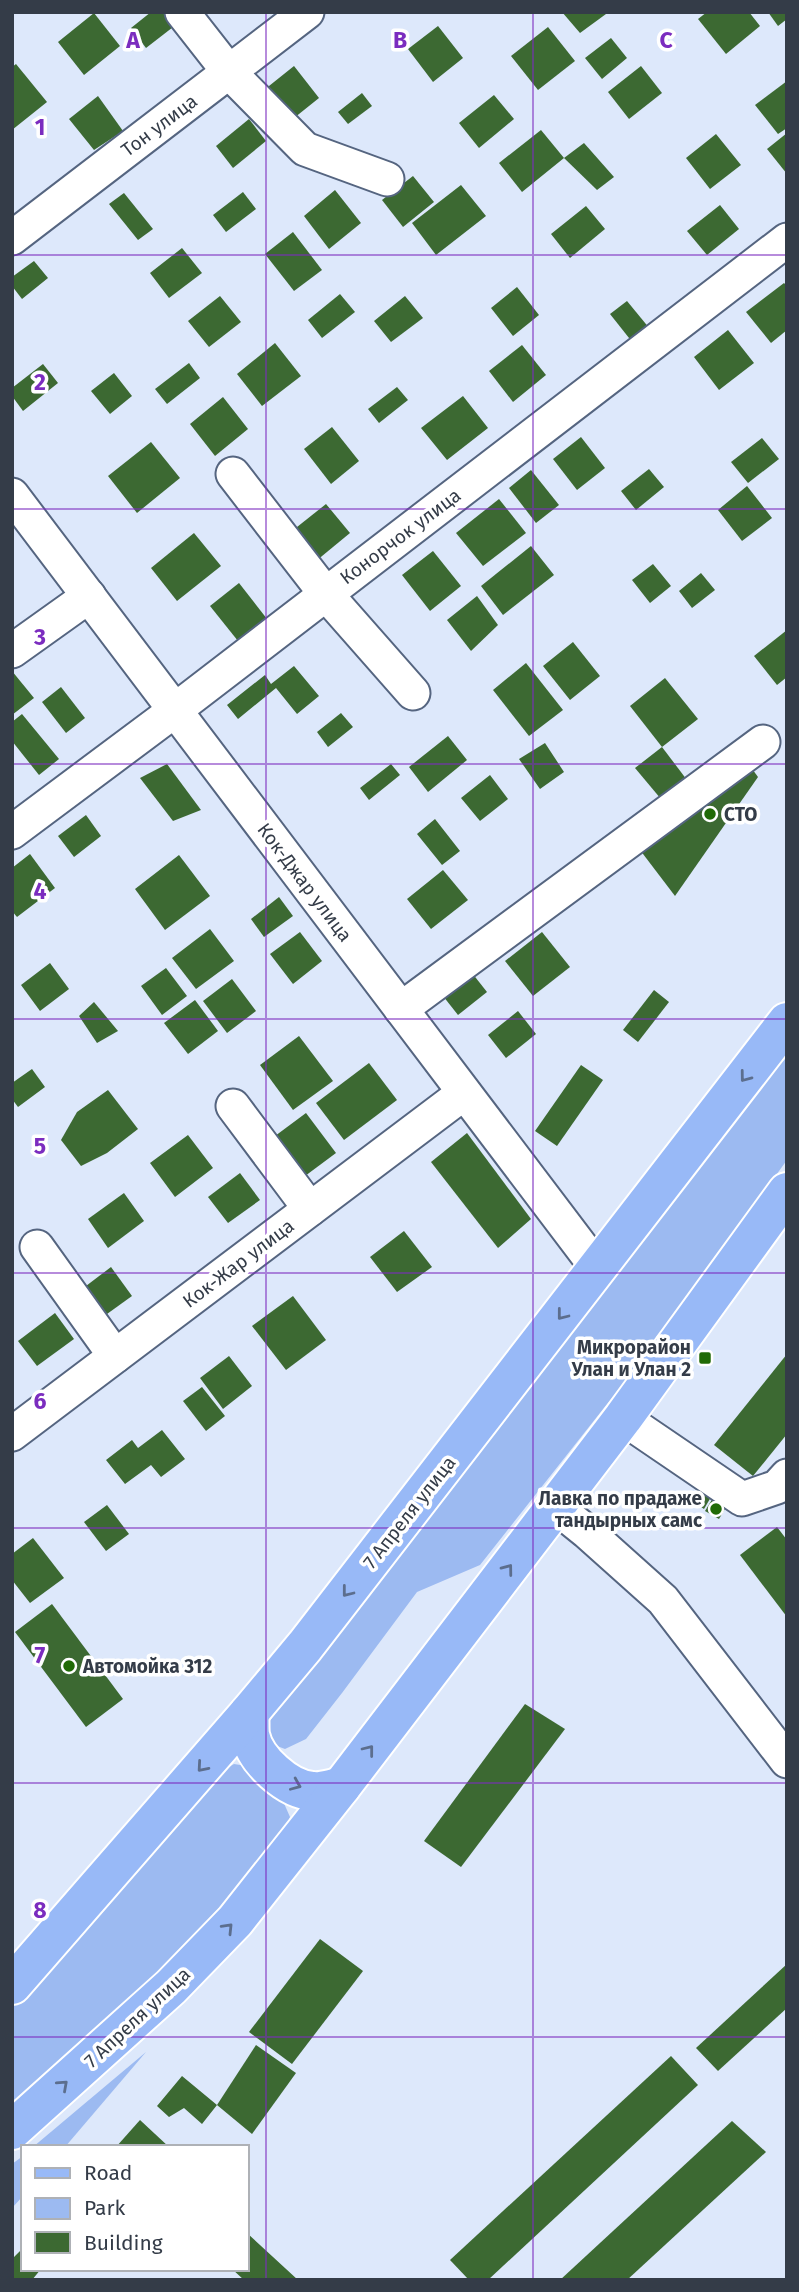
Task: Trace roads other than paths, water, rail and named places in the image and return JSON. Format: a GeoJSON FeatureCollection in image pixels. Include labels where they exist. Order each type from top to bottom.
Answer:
{"type":"FeatureCollection","features":[{"type":"Feature","properties":{"kind":"main road","name":"7 Апреля улица"},"geometry":{"type":"LineString","coordinates":[[12,1985],[249,1713],[322,1624],[787,1022]]}},
{"type":"Feature","properties":{"kind":"main road","name":"7 Апреля улица"},"geometry":{"type":"LineString","coordinates":[[12,2130],[171,1987],[235,1921],[556,1507],[787,1192]]}},
{"type":"Feature","properties":{"kind":"main road"},"geometry":{"type":"LineString","coordinates":[[249,1713],[250,1736],[274,1773],[293,1786],[314,1791],[341,1787]]}},
{"type":"Feature","properties":{"kind":"street"},"geometry":{"type":"LineString","coordinates":[[182,12],[229,72],[305,149],[387,179]]}},
{"type":"Feature","properties":{"kind":"street","name":"Тон улица"},"geometry":{"type":"LineString","coordinates":[[12,238],[307,12]]}},
{"type":"Feature","properties":{"kind":"street","name":"Конорчок улица"},"geometry":{"type":"LineString","coordinates":[[12,832],[787,240]]}},
{"type":"Feature","properties":{"kind":"street"},"geometry":{"type":"LineString","coordinates":[[233,474],[325,593],[413,693]]}},
{"type":"Feature","properties":{"kind":"street","name":"Кок-Джар улица"},"geometry":{"type":"LineString","coordinates":[[12,495],[598,1269]]}},
{"type":"Feature","properties":{"kind":"street"},"geometry":{"type":"LineString","coordinates":[[12,651],[89,596]]}},
{"type":"Feature","properties":{"kind":"street"},"geometry":{"type":"LineString","coordinates":[[401,1009],[763,742]]}},
{"type":"Feature","properties":{"kind":"street","name":"Кок-Жар улица"},"geometry":{"type":"LineString","coordinates":[[12,1434],[464,1093]]}},
{"type":"Feature","properties":{"kind":"street"},"geometry":{"type":"LineString","coordinates":[[233,1106],[310,1209]]}},
{"type":"Feature","properties":{"kind":"street"},"geometry":{"type":"LineString","coordinates":[[37,1247],[115,1356]]}},
{"type":"Feature","properties":{"kind":"street"},"geometry":{"type":"LineString","coordinates":[[623,1418],[742,1499],[784,1487]]}},
{"type":"Feature","properties":{"kind":"street"},"geometry":{"type":"LineString","coordinates":[[556,1507],[663,1600],[787,1761]]}},
{"type":"Feature","properties":{"kind":"place","name":"СТО"},"geometry":{"type":"Point","coordinates":[710,814]}},
{"type":"Feature","properties":{"kind":"place","name":"Микрорайон Улан и Улан 2"},"geometry":{"type":"Point","coordinates":[705,1358]}},
{"type":"Feature","properties":{"kind":"place","name":"Лавка по прадаже тандырных самс"},"geometry":{"type":"Point","coordinates":[716,1509]}},
{"type":"Feature","properties":{"kind":"place","name":"Автомойка 312"},"geometry":{"type":"Point","coordinates":[69,1666]}}]}
